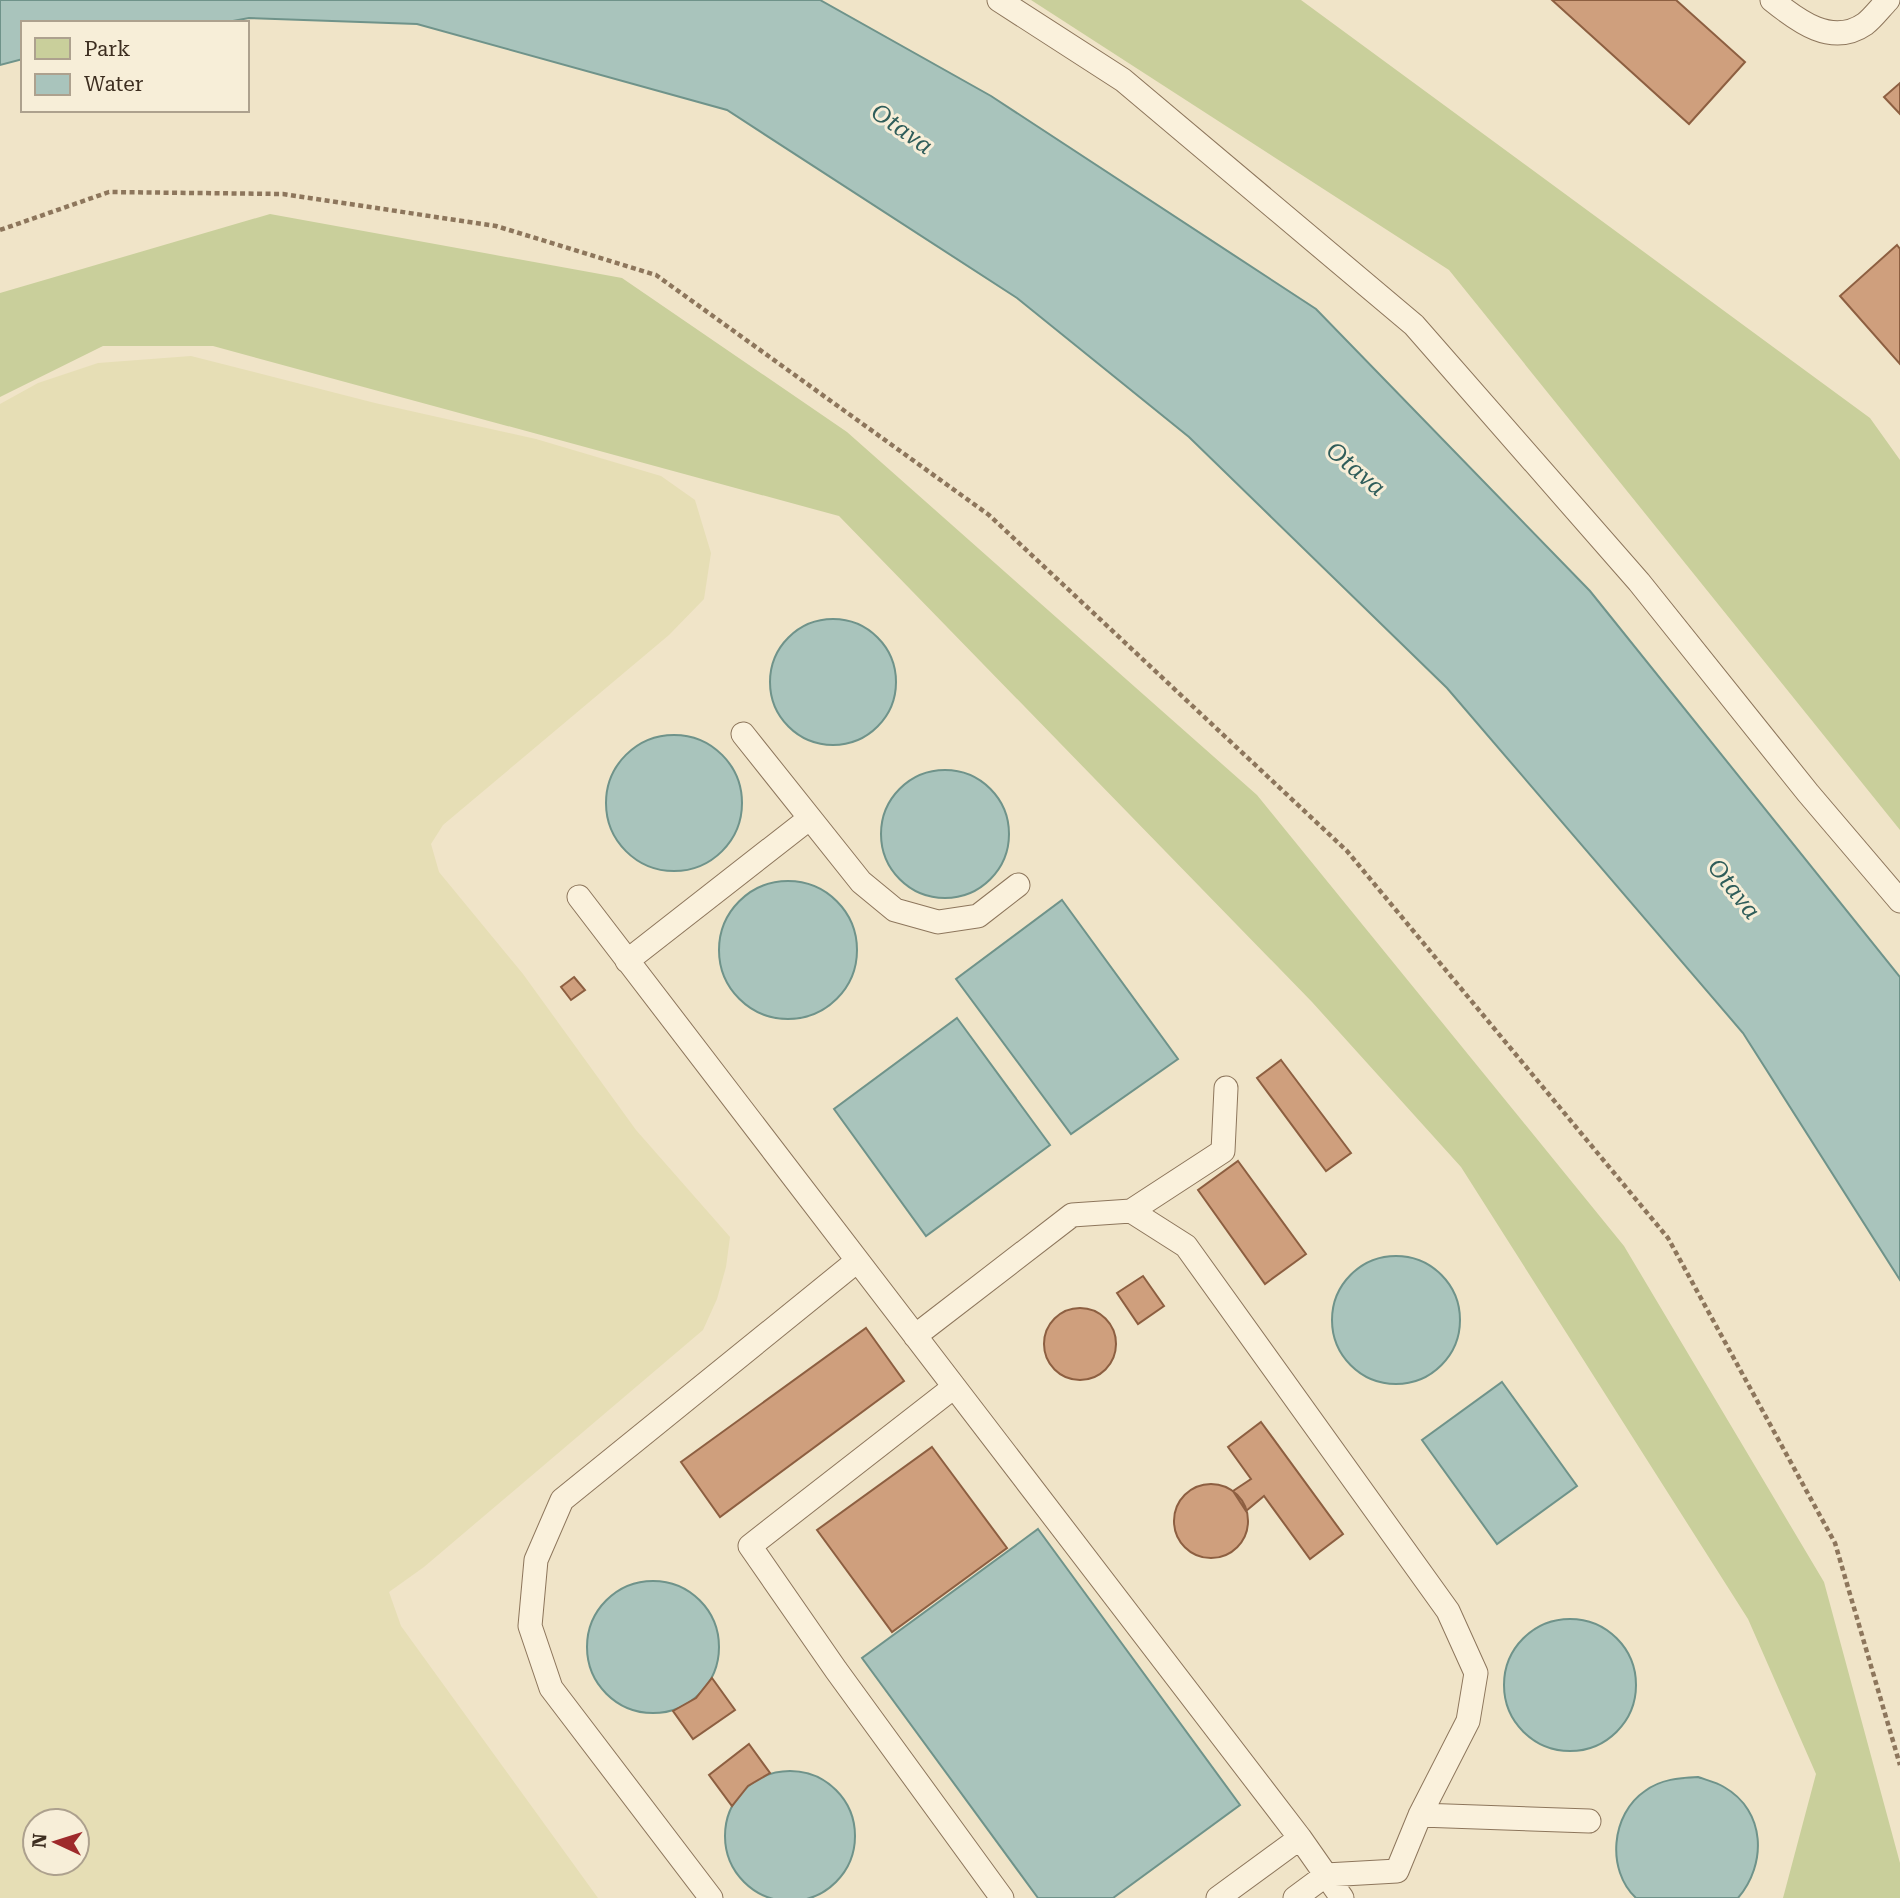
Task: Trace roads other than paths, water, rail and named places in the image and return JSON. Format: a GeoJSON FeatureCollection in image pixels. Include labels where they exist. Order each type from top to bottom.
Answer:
{"type":"FeatureCollection","features":[{"type":"Feature","properties":{"kind":"lane"},"geometry":{"type":"LineString","coordinates":[[999,0],[1123,80],[1414,325],[1639,582],[1808,793],[1900,901]]}},
{"type":"Feature","properties":{"kind":"lane"},"geometry":{"type":"LineString","coordinates":[[1772,0],[1810,27],[1837,34],[1864,24],[1888,0]]}},
{"type":"Feature","properties":{"kind":"lane"},"geometry":{"type":"LineString","coordinates":[[743,734],[861,882],[894,910],[938,922],[978,916],[1018,885]]}},
{"type":"Feature","properties":{"kind":"lane"},"geometry":{"type":"LineString","coordinates":[[627,961],[810,818]]}},
{"type":"Feature","properties":{"kind":"lane"},"geometry":{"type":"LineString","coordinates":[[579,897],[1300,1838],[1342,1898]]}},
{"type":"Feature","properties":{"kind":"lane"},"geometry":{"type":"LineString","coordinates":[[915,1336],[1072,1215],[1131,1212],[1223,1151],[1226,1088]]}},
{"type":"Feature","properties":{"kind":"lane"},"geometry":{"type":"LineString","coordinates":[[1131,1212],[1186,1246],[1448,1611],[1476,1673],[1468,1721],[1420,1815],[1396,1871],[1326,1875],[1294,1898]]}},
{"type":"Feature","properties":{"kind":"lane"},"geometry":{"type":"LineString","coordinates":[[711,1898],[551,1688],[530,1626],[536,1560],[562,1500],[857,1262]]}},
{"type":"Feature","properties":{"kind":"lane"},"geometry":{"type":"LineString","coordinates":[[954,1387],[750,1546],[1002,1898]]}},
{"type":"Feature","properties":{"kind":"lane"},"geometry":{"type":"LineString","coordinates":[[1420,1815],[1589,1821]]}},
{"type":"Feature","properties":{"kind":"lane"},"geometry":{"type":"LineString","coordinates":[[1218,1898],[1300,1838]]}},
{"type":"Feature","properties":{"kind":"water","name":"Otava"},"geometry":{"type":"Polygon","coordinates":[[[0,0],[820,0],[991,96],[1316,309],[1590,591],[1900,977],[1900,1280],[1743,1033],[1447,688],[1189,437],[1017,298],[727,110],[417,24],[249,18],[233,21],[21,21],[21,60],[0,65],[0,0]]]}},
{"type":"Feature","properties":{"kind":"water"},"geometry":{"type":"Polygon","coordinates":[[[833,619],[857,624],[878,637],[891,658],[896,682],[891,706],[878,727],[857,740],[833,745],[809,740],[788,727],[775,706],[770,682],[775,658],[788,637],[809,624],[833,619]]]}},
{"type":"Feature","properties":{"kind":"water"},"geometry":{"type":"Polygon","coordinates":[[[674,735],[700,740],[722,755],[737,777],[742,803],[737,829],[722,851],[700,866],[674,871],[648,866],[626,851],[611,829],[606,803],[611,777],[626,755],[648,740],[674,735]]]}},
{"type":"Feature","properties":{"kind":"water"},"geometry":{"type":"Polygon","coordinates":[[[945,770],[970,775],[990,789],[1004,809],[1009,834],[1004,859],[990,879],[970,893],[945,898],[920,893],[900,879],[886,859],[881,834],[886,809],[900,789],[920,775],[945,770]]]}},
{"type":"Feature","properties":{"kind":"water"},"geometry":{"type":"Polygon","coordinates":[[[788,881],[814,886],[837,901],[852,924],[857,950],[852,976],[837,999],[814,1014],[788,1019],[762,1014],[739,999],[724,976],[719,950],[724,924],[739,901],[762,886],[788,881]]]}},
{"type":"Feature","properties":{"kind":"water"},"geometry":{"type":"Polygon","coordinates":[[[1062,900],[1178,1059],[1071,1134],[956,979],[1062,900]]]}},
{"type":"Feature","properties":{"kind":"water"},"geometry":{"type":"Polygon","coordinates":[[[957,1018],[1050,1145],[926,1236],[834,1109],[957,1018]]]}},
{"type":"Feature","properties":{"kind":"water"},"geometry":{"type":"Polygon","coordinates":[[[1396,1256],[1420,1261],[1441,1275],[1455,1296],[1460,1320],[1455,1344],[1441,1365],[1420,1379],[1396,1384],[1372,1379],[1351,1365],[1337,1344],[1332,1320],[1337,1296],[1351,1275],[1372,1261],[1396,1256]]]}},
{"type":"Feature","properties":{"kind":"water"},"geometry":{"type":"Polygon","coordinates":[[[1502,1382],[1577,1486],[1497,1544],[1422,1440],[1502,1382]]]}},
{"type":"Feature","properties":{"kind":"water"},"geometry":{"type":"Polygon","coordinates":[[[1038,1529],[1240,1805],[1113,1898],[1038,1898],[862,1658],[1038,1529]]]}},
{"type":"Feature","properties":{"kind":"water"},"geometry":{"type":"Polygon","coordinates":[[[653,1581],[678,1586],[700,1600],[714,1622],[719,1647],[714,1672],[700,1694],[678,1708],[653,1713],[628,1708],[606,1694],[592,1672],[587,1647],[592,1622],[606,1600],[628,1586],[653,1581]]]}},
{"type":"Feature","properties":{"kind":"water"},"geometry":{"type":"Polygon","coordinates":[[[1570,1619],[1595,1624],[1617,1638],[1631,1660],[1636,1685],[1631,1710],[1617,1732],[1595,1746],[1570,1751],[1545,1746],[1523,1732],[1509,1710],[1504,1685],[1509,1660],[1523,1638],[1545,1624],[1570,1619]]]}},
{"type":"Feature","properties":{"kind":"water"},"geometry":{"type":"Polygon","coordinates":[[[777,1772],[803,1772],[826,1782],[844,1800],[854,1823],[854,1849],[844,1872],[826,1890],[806,1899],[774,1899],[754,1890],[736,1872],[726,1849],[726,1823],[736,1800],[754,1782],[777,1772]]]}},
{"type":"Feature","properties":{"kind":"water"},"geometry":{"type":"Polygon","coordinates":[[[1698,1777],[1721,1785],[1738,1797],[1755,1824],[1757,1854],[1754,1870],[1747,1884],[1738,1898],[1636,1898],[1626,1886],[1617,1858],[1616,1843],[1625,1813],[1645,1791],[1657,1784],[1698,1777]]]}}]}
